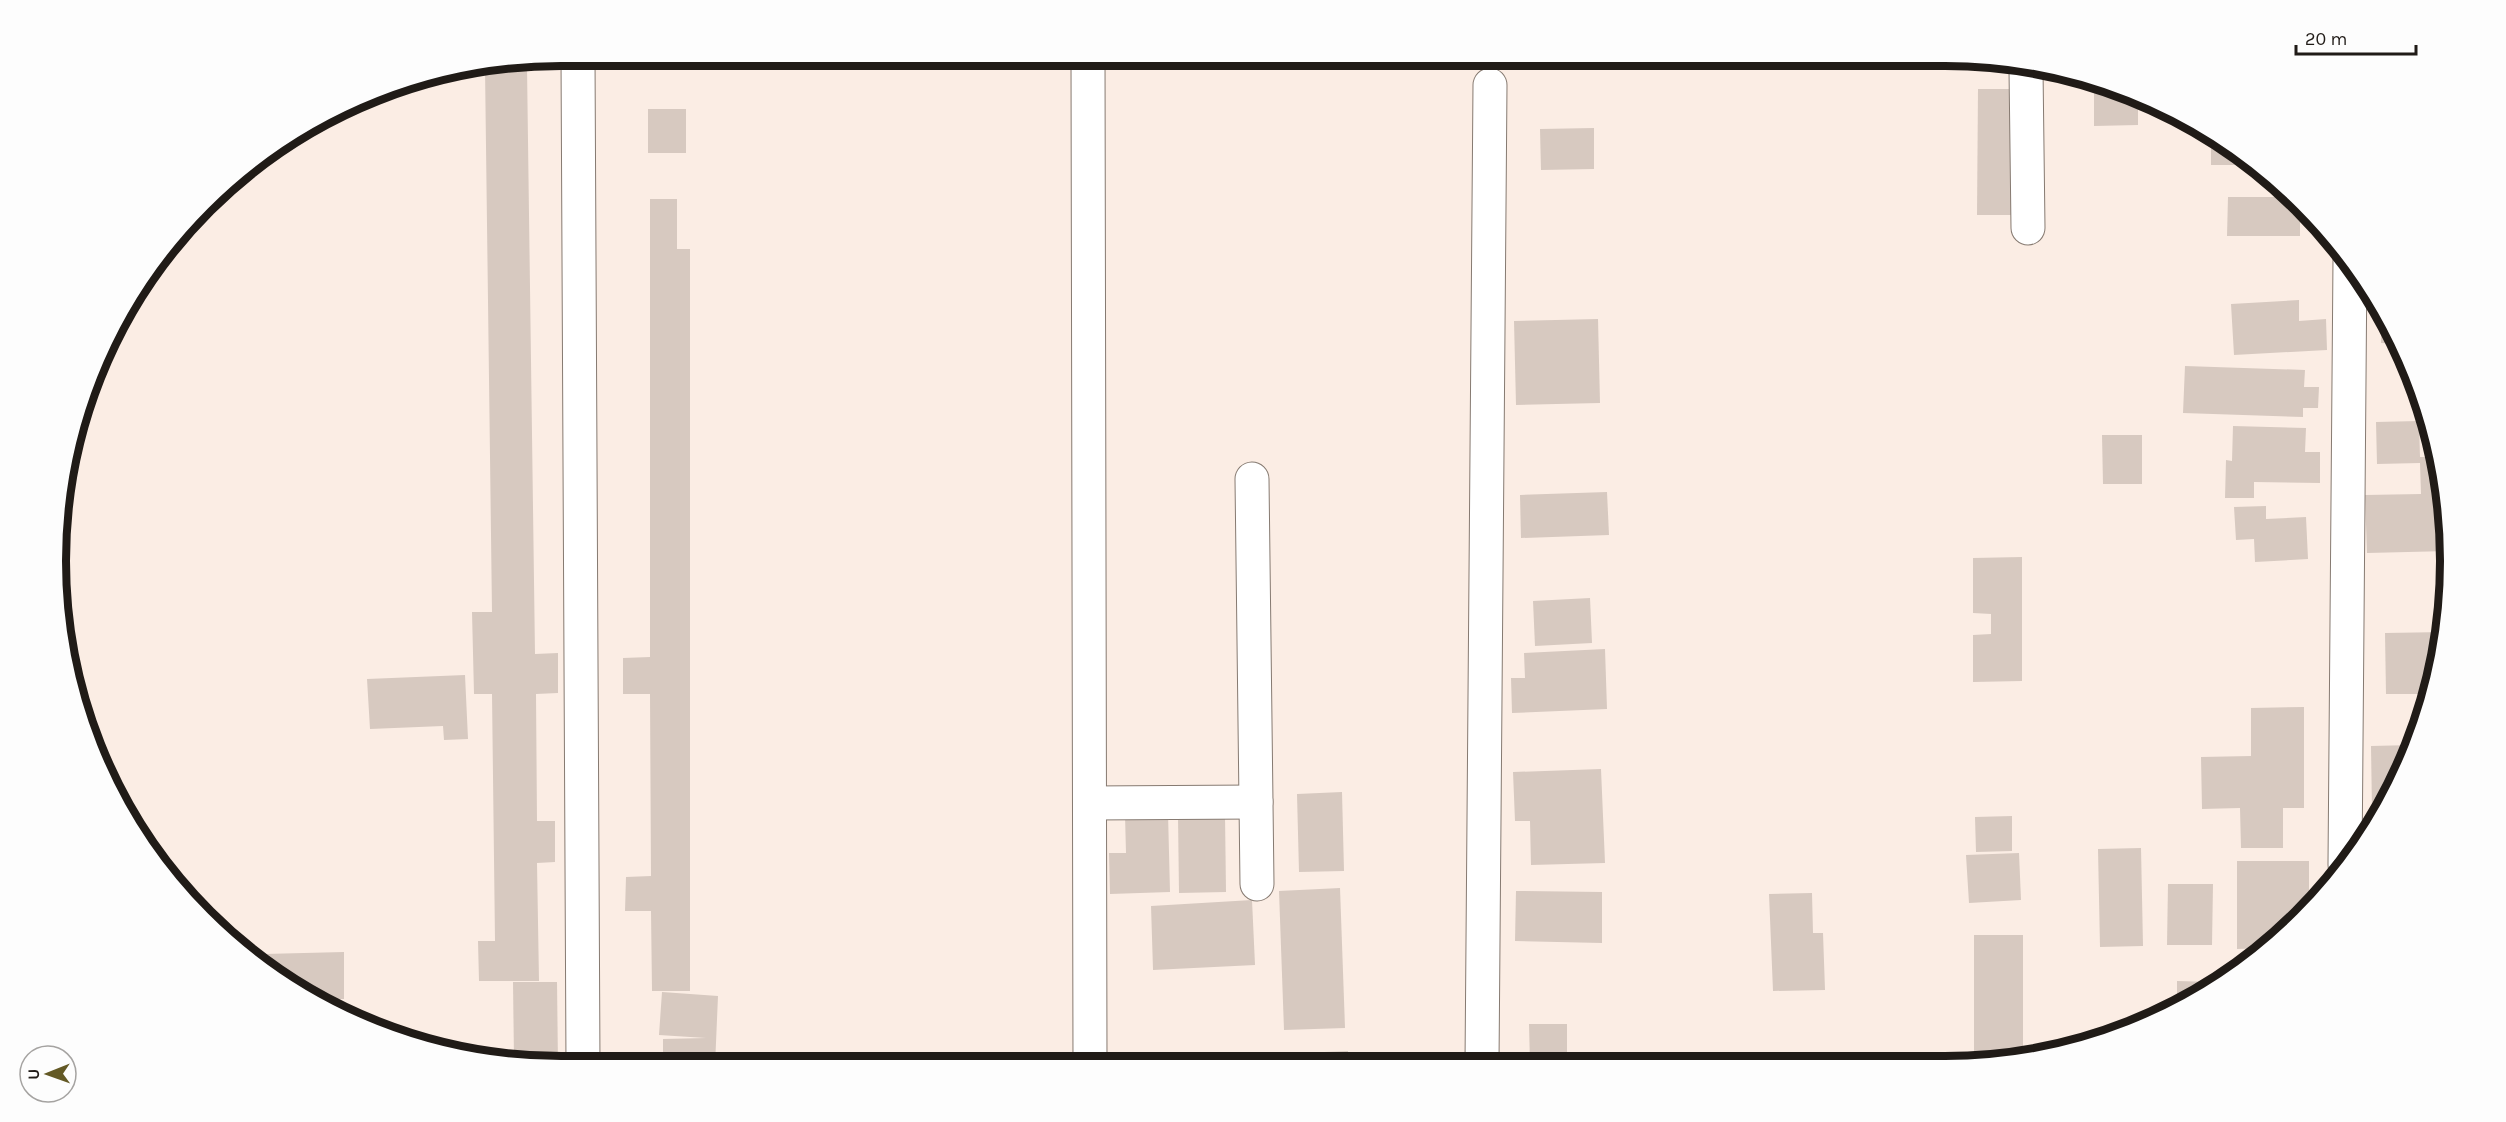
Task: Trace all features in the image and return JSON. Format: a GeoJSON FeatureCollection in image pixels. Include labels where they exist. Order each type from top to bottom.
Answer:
{"type":"FeatureCollection","features":[{"type":"Feature","properties":{"kind":"street"},"geometry":{"type":"LineString","coordinates":[[578,66],[583,1056]]}},
{"type":"Feature","properties":{"kind":"street"},"geometry":{"type":"LineString","coordinates":[[1088,66],[1090,1056]]}},
{"type":"Feature","properties":{"kind":"street"},"geometry":{"type":"LineString","coordinates":[[2026,73],[2028,228]]}},
{"type":"Feature","properties":{"kind":"street"},"geometry":{"type":"LineString","coordinates":[[1482,1056],[1490,85]]}},
{"type":"Feature","properties":{"kind":"street"},"geometry":{"type":"LineString","coordinates":[[2345,852],[2350,276]]}},
{"type":"Feature","properties":{"kind":"street"},"geometry":{"type":"LineString","coordinates":[[1252,479],[1257,884]]}},
{"type":"Feature","properties":{"kind":"street"},"geometry":{"type":"LineString","coordinates":[[1090,803],[1256,802]]}},
{"type":"Feature","properties":{"kind":"building"},"geometry":{"type":"Polygon","coordinates":[[[527,67],[535,654],[558,653],[558,693],[536,694],[537,821],[555,821],[555,862],[537,863],[539,981],[479,981],[478,941],[495,941],[492,694],[474,694],[472,612],[492,612],[485,72],[527,67]]]}},
{"type":"Feature","properties":{"kind":"building"},"geometry":{"type":"Polygon","coordinates":[[[1978,89],[2021,89],[2021,215],[1977,215],[1978,89]]]}},
{"type":"Feature","properties":{"kind":"building"},"geometry":{"type":"Polygon","coordinates":[[[2094,89],[2138,106],[2138,125],[2094,126],[2094,89]]]}},
{"type":"Feature","properties":{"kind":"building"},"geometry":{"type":"Polygon","coordinates":[[[648,109],[686,109],[686,153],[648,153],[648,109]]]}},
{"type":"Feature","properties":{"kind":"building"},"geometry":{"type":"Polygon","coordinates":[[[1594,128],[1594,169],[1541,170],[1540,129],[1594,128]]]}},
{"type":"Feature","properties":{"kind":"building"},"geometry":{"type":"Polygon","coordinates":[[[2211,143],[2242,165],[2211,165],[2211,143]]]}},
{"type":"Feature","properties":{"kind":"building"},"geometry":{"type":"Polygon","coordinates":[[[2228,197],[2280,197],[2300,216],[2300,236],[2227,236],[2228,197]]]}},
{"type":"Feature","properties":{"kind":"building"},"geometry":{"type":"Polygon","coordinates":[[[650,199],[677,199],[677,249],[690,249],[690,991],[652,991],[651,911],[625,911],[626,877],[651,876],[650,694],[623,694],[623,658],[650,657],[650,199]]]}},
{"type":"Feature","properties":{"kind":"building"},"geometry":{"type":"Polygon","coordinates":[[[2299,300],[2299,321],[2326,319],[2327,350],[2234,355],[2231,304],[2299,300]]]}},
{"type":"Feature","properties":{"kind":"building"},"geometry":{"type":"Polygon","coordinates":[[[1598,319],[1600,403],[1516,405],[1514,321],[1598,319]]]}},
{"type":"Feature","properties":{"kind":"building"},"geometry":{"type":"Polygon","coordinates":[[[2381,328],[2390,343],[2381,343],[2381,328]]]}},
{"type":"Feature","properties":{"kind":"building"},"geometry":{"type":"Polygon","coordinates":[[[2185,366],[2305,370],[2304,387],[2319,387],[2318,408],[2303,408],[2303,417],[2183,413],[2185,366]]]}},
{"type":"Feature","properties":{"kind":"building"},"geometry":{"type":"Polygon","coordinates":[[[2419,421],[2420,457],[2428,457],[2436,496],[2440,551],[2367,553],[2365,495],[2421,494],[2420,463],[2377,464],[2376,422],[2419,421]]]}},
{"type":"Feature","properties":{"kind":"building"},"geometry":{"type":"Polygon","coordinates":[[[2233,426],[2306,428],[2305,452],[2320,452],[2320,483],[2254,482],[2254,498],[2225,498],[2226,460],[2232,461],[2233,426]]]}},
{"type":"Feature","properties":{"kind":"building"},"geometry":{"type":"Polygon","coordinates":[[[2102,435],[2142,435],[2142,484],[2103,484],[2102,435]]]}},
{"type":"Feature","properties":{"kind":"building"},"geometry":{"type":"Polygon","coordinates":[[[1607,492],[1609,535],[1521,538],[1520,495],[1607,492]]]}},
{"type":"Feature","properties":{"kind":"building"},"geometry":{"type":"Polygon","coordinates":[[[2266,506],[2266,519],[2306,517],[2308,559],[2255,562],[2254,539],[2236,540],[2234,507],[2266,506]]]}},
{"type":"Feature","properties":{"kind":"building"},"geometry":{"type":"Polygon","coordinates":[[[2022,557],[2022,681],[1973,682],[1973,635],[1991,634],[1991,614],[1973,613],[1973,558],[2022,557]]]}},
{"type":"Feature","properties":{"kind":"building"},"geometry":{"type":"Polygon","coordinates":[[[1590,598],[1592,643],[1535,646],[1533,601],[1590,598]]]}},
{"type":"Feature","properties":{"kind":"building"},"geometry":{"type":"Polygon","coordinates":[[[2435,632],[2422,694],[2386,694],[2385,633],[2435,632]]]}},
{"type":"Feature","properties":{"kind":"building"},"geometry":{"type":"Polygon","coordinates":[[[1605,649],[1607,709],[1512,713],[1511,678],[1525,678],[1524,653],[1605,649]]]}},
{"type":"Feature","properties":{"kind":"building"},"geometry":{"type":"Polygon","coordinates":[[[465,675],[468,739],[444,740],[443,726],[370,729],[367,679],[465,675]]]}},
{"type":"Feature","properties":{"kind":"building"},"geometry":{"type":"Polygon","coordinates":[[[2304,707],[2304,808],[2283,808],[2283,848],[2241,848],[2240,808],[2202,809],[2201,757],[2251,756],[2251,708],[2304,707]]]}},
{"type":"Feature","properties":{"kind":"building"},"geometry":{"type":"Polygon","coordinates":[[[2404,745],[2372,811],[2372,811],[2371,746],[2404,745]]]}},
{"type":"Feature","properties":{"kind":"building"},"geometry":{"type":"Polygon","coordinates":[[[1601,769],[1605,863],[1531,865],[1530,821],[1515,821],[1513,772],[1601,769]]]}},
{"type":"Feature","properties":{"kind":"building"},"geometry":{"type":"Polygon","coordinates":[[[1342,792],[1344,871],[1299,872],[1297,794],[1342,792]]]}},
{"type":"Feature","properties":{"kind":"building"},"geometry":{"type":"Polygon","coordinates":[[[1168,813],[1170,892],[1110,894],[1109,853],[1126,853],[1125,815],[1168,813]]]}},
{"type":"Feature","properties":{"kind":"building"},"geometry":{"type":"Polygon","coordinates":[[[1225,815],[1226,892],[1179,893],[1178,816],[1225,815]]]}},
{"type":"Feature","properties":{"kind":"building"},"geometry":{"type":"Polygon","coordinates":[[[2012,816],[2012,851],[1976,852],[1975,817],[2012,816]]]}},
{"type":"Feature","properties":{"kind":"building"},"geometry":{"type":"Polygon","coordinates":[[[2141,848],[2143,946],[2100,947],[2098,849],[2141,848]]]}},
{"type":"Feature","properties":{"kind":"building"},"geometry":{"type":"Polygon","coordinates":[[[2019,853],[2021,900],[1969,903],[1966,855],[2019,853]]]}},
{"type":"Feature","properties":{"kind":"building"},"geometry":{"type":"Polygon","coordinates":[[[2237,861],[2309,861],[2309,896],[2253,948],[2237,949],[2237,861]]]}},
{"type":"Feature","properties":{"kind":"building"},"geometry":{"type":"Polygon","coordinates":[[[2168,884],[2213,884],[2212,945],[2167,945],[2168,884]]]}},
{"type":"Feature","properties":{"kind":"building"},"geometry":{"type":"Polygon","coordinates":[[[1340,888],[1345,1028],[1284,1030],[1279,891],[1340,888]]]}},
{"type":"Feature","properties":{"kind":"building"},"geometry":{"type":"Polygon","coordinates":[[[1516,891],[1602,892],[1602,943],[1515,941],[1516,891]]]}},
{"type":"Feature","properties":{"kind":"building"},"geometry":{"type":"Polygon","coordinates":[[[1812,893],[1813,933],[1823,933],[1825,990],[1773,991],[1769,894],[1812,893]]]}},
{"type":"Feature","properties":{"kind":"building"},"geometry":{"type":"Polygon","coordinates":[[[1252,900],[1255,965],[1153,970],[1151,906],[1252,900]]]}},
{"type":"Feature","properties":{"kind":"building"},"geometry":{"type":"Polygon","coordinates":[[[1974,935],[2023,935],[2023,1050],[1974,1055],[1974,935]]]}},
{"type":"Feature","properties":{"kind":"building"},"geometry":{"type":"Polygon","coordinates":[[[344,952],[344,999],[330,999],[313,990],[264,957],[264,954],[344,952]]]}},
{"type":"Feature","properties":{"kind":"building"},"geometry":{"type":"Polygon","coordinates":[[[2177,981],[2206,982],[2192,990],[2177,998],[2177,981]]]}},
{"type":"Feature","properties":{"kind":"building"},"geometry":{"type":"Polygon","coordinates":[[[513,982],[557,982],[558,1056],[514,1054],[513,982]]]}},
{"type":"Feature","properties":{"kind":"building"},"geometry":{"type":"Polygon","coordinates":[[[662,992],[718,996],[715,1056],[663,1056],[663,1039],[706,1038],[659,1035],[662,992]]]}},
{"type":"Feature","properties":{"kind":"building"},"geometry":{"type":"Polygon","coordinates":[[[1529,1024],[1567,1024],[1567,1056],[1530,1056],[1529,1024]]]}},
{"type":"Feature","properties":{"kind":"building"},"geometry":{"type":"Polygon","coordinates":[[[1348,1051],[1348,1056],[1277,1056],[1277,1054],[1348,1051]]]}}]}
